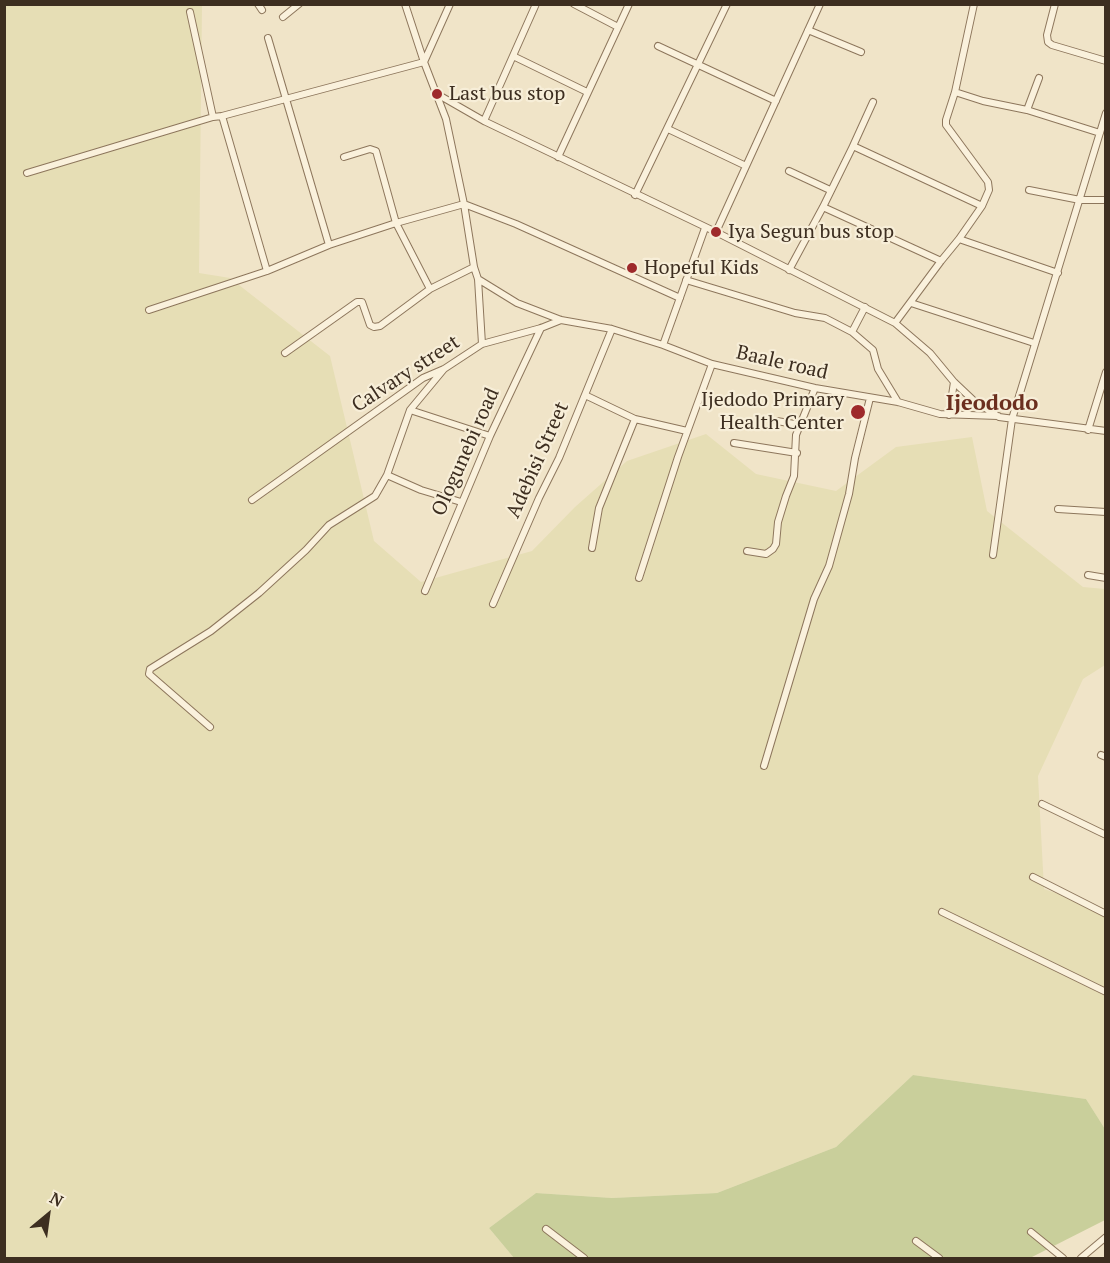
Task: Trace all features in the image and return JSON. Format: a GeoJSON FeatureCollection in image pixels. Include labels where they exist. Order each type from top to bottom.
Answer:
{"type":"FeatureCollection","features":[{"type":"Feature","properties":{"kind":"street"},"geometry":{"type":"LineString","coordinates":[[283,17],[300,4]]}},
{"type":"Feature","properties":{"kind":"street"},"geometry":{"type":"LineString","coordinates":[[405,4],[446,119],[478,279],[482,344]]}},
{"type":"Feature","properties":{"kind":"street"},"geometry":{"type":"LineString","coordinates":[[424,62],[450,4]]}},
{"type":"Feature","properties":{"kind":"street"},"geometry":{"type":"LineString","coordinates":[[484,121],[536,4]]}},
{"type":"Feature","properties":{"kind":"street"},"geometry":{"type":"LineString","coordinates":[[574,4],[618,27]]}},
{"type":"Feature","properties":{"kind":"street"},"geometry":{"type":"LineString","coordinates":[[558,157],[629,4]]}},
{"type":"Feature","properties":{"kind":"street"},"geometry":{"type":"LineString","coordinates":[[635,195],[727,4]]}},
{"type":"Feature","properties":{"kind":"street"},"geometry":{"type":"LineString","coordinates":[[716,232],[820,4]]}},
{"type":"Feature","properties":{"kind":"street"},"geometry":{"type":"LineString","coordinates":[[895,323],[959,239],[982,206],[989,190],[988,182],[946,124],[974,4]]}},
{"type":"Feature","properties":{"kind":"street"},"geometry":{"type":"LineString","coordinates":[[1055,4],[1047,35],[1048,42],[1106,61]]}},
{"type":"Feature","properties":{"kind":"street"},"geometry":{"type":"LineString","coordinates":[[190,12],[213,117]]}},
{"type":"Feature","properties":{"kind":"street"},"geometry":{"type":"LineString","coordinates":[[808,30],[861,52]]}},
{"type":"Feature","properties":{"kind":"street"},"geometry":{"type":"LineString","coordinates":[[268,38],[329,245]]}},
{"type":"Feature","properties":{"kind":"street"},"geometry":{"type":"LineString","coordinates":[[658,45],[776,101]]}},
{"type":"Feature","properties":{"kind":"street"},"geometry":{"type":"LineString","coordinates":[[513,56],[587,92]]}},
{"type":"Feature","properties":{"kind":"street"},"geometry":{"type":"LineString","coordinates":[[27,173],[213,117],[424,62]]}},
{"type":"Feature","properties":{"kind":"street"},"geometry":{"type":"LineString","coordinates":[[1027,110],[1039,78]]}},
{"type":"Feature","properties":{"kind":"street"},"geometry":{"type":"LineString","coordinates":[[955,92],[983,101],[1027,110],[1100,133]]}},
{"type":"Feature","properties":{"kind":"street"},"geometry":{"type":"LineString","coordinates":[[437,94],[484,121],[716,232],[895,323],[930,353],[954,382],[974,400],[999,417]]}},
{"type":"Feature","properties":{"kind":"street"},"geometry":{"type":"LineString","coordinates":[[789,270],[823,207],[873,102]]}},
{"type":"Feature","properties":{"kind":"street"},"geometry":{"type":"LineString","coordinates":[[993,555],[1012,418],[1106,113]]}},
{"type":"Feature","properties":{"kind":"street"},"geometry":{"type":"LineString","coordinates":[[222,116],[267,271]]}},
{"type":"Feature","properties":{"kind":"street"},"geometry":{"type":"LineString","coordinates":[[668,129],[746,166]]}},
{"type":"Feature","properties":{"kind":"street"},"geometry":{"type":"LineString","coordinates":[[853,146],[982,206]]}},
{"type":"Feature","properties":{"kind":"street"},"geometry":{"type":"LineString","coordinates":[[344,157],[370,149],[376,151],[396,223],[430,289]]}},
{"type":"Feature","properties":{"kind":"street"},"geometry":{"type":"LineString","coordinates":[[789,171],[830,190]]}},
{"type":"Feature","properties":{"kind":"street"},"geometry":{"type":"LineString","coordinates":[[1029,190],[1080,200],[1106,200]]}},
{"type":"Feature","properties":{"kind":"street"},"geometry":{"type":"LineString","coordinates":[[149,310],[267,271],[329,245],[464,204],[516,224],[680,298]]}},
{"type":"Feature","properties":{"kind":"street"},"geometry":{"type":"LineString","coordinates":[[823,207],[941,261]]}},
{"type":"Feature","properties":{"kind":"street"},"geometry":{"type":"LineString","coordinates":[[663,345],[705,228]]}},
{"type":"Feature","properties":{"kind":"street"},"geometry":{"type":"LineString","coordinates":[[959,239],[1058,273]]}},
{"type":"Feature","properties":{"kind":"street"},"geometry":{"type":"LineString","coordinates":[[285,353],[357,302],[362,302],[370,325],[380,326],[430,289],[474,267]]}},
{"type":"Feature","properties":{"kind":"street","name":"Baale road"},"geometry":{"type":"LineString","coordinates":[[478,279],[517,303],[561,320],[612,329],[712,364],[815,388],[898,402],[940,414],[1012,418],[1106,431]]}},
{"type":"Feature","properties":{"kind":"street"},"geometry":{"type":"LineString","coordinates":[[686,280],[795,313],[825,318],[852,332],[873,350],[878,369],[898,402]]}},
{"type":"Feature","properties":{"kind":"street"},"geometry":{"type":"LineString","coordinates":[[911,303],[1034,343]]}},
{"type":"Feature","properties":{"kind":"street"},"geometry":{"type":"LineString","coordinates":[[852,332],[865,307]]}},
{"type":"Feature","properties":{"kind":"street","name":"Calvary street"},"geometry":{"type":"LineString","coordinates":[[252,500],[423,378],[444,369],[482,344],[541,328],[561,320]]}},
{"type":"Feature","properties":{"kind":"street","name":"Ologunebi road"},"geometry":{"type":"LineString","coordinates":[[425,591],[490,436],[541,328]]}},
{"type":"Feature","properties":{"kind":"street","name":"Adebisi Street"},"geometry":{"type":"LineString","coordinates":[[493,604],[612,329]]}},
{"type":"Feature","properties":{"kind":"street"},"geometry":{"type":"LineString","coordinates":[[639,579],[687,430],[712,364]]}},
{"type":"Feature","properties":{"kind":"street"},"geometry":{"type":"LineString","coordinates":[[210,727],[149,674],[150,669],[211,632],[259,593],[306,550],[329,525],[375,496],[387,475],[410,410],[444,369]]}},
{"type":"Feature","properties":{"kind":"street"},"geometry":{"type":"LineString","coordinates":[[1088,429],[1106,372]]}},
{"type":"Feature","properties":{"kind":"street"},"geometry":{"type":"LineString","coordinates":[[949,415],[954,382]]}},
{"type":"Feature","properties":{"kind":"street"},"geometry":{"type":"LineString","coordinates":[[747,551],[766,554],[776,544],[778,522],[794,476],[796,435],[815,388]]}},
{"type":"Feature","properties":{"kind":"street"},"geometry":{"type":"LineString","coordinates":[[585,395],[635,419],[687,430]]}},
{"type":"Feature","properties":{"kind":"street"},"geometry":{"type":"LineString","coordinates":[[764,766],[814,599],[829,566],[849,494],[857,448],[870,398]]}},
{"type":"Feature","properties":{"kind":"street"},"geometry":{"type":"LineString","coordinates":[[410,410],[490,436]]}},
{"type":"Feature","properties":{"kind":"street"},"geometry":{"type":"LineString","coordinates":[[592,548],[600,508],[635,419]]}},
{"type":"Feature","properties":{"kind":"street"},"geometry":{"type":"LineString","coordinates":[[777,421],[800,424]]}},
{"type":"Feature","properties":{"kind":"street"},"geometry":{"type":"LineString","coordinates":[[734,443],[796,453]]}},
{"type":"Feature","properties":{"kind":"street"},"geometry":{"type":"LineString","coordinates":[[387,475],[421,490],[461,502]]}},
{"type":"Feature","properties":{"kind":"street"},"geometry":{"type":"LineString","coordinates":[[1058,509],[1106,512]]}},
{"type":"Feature","properties":{"kind":"street"},"geometry":{"type":"LineString","coordinates":[[1088,575],[1106,578]]}},
{"type":"Feature","properties":{"kind":"street"},"geometry":{"type":"LineString","coordinates":[[1042,804],[1106,835]]}},
{"type":"Feature","properties":{"kind":"street"},"geometry":{"type":"LineString","coordinates":[[1033,877],[1106,914]]}},
{"type":"Feature","properties":{"kind":"street"},"geometry":{"type":"LineString","coordinates":[[942,912],[1106,992]]}},
{"type":"Feature","properties":{"kind":"street"},"geometry":{"type":"LineString","coordinates":[[546,1229],[584,1258]]}},
{"type":"Feature","properties":{"kind":"street"},"geometry":{"type":"LineString","coordinates":[[1030,1232],[1063,1258]]}},
{"type":"Feature","properties":{"kind":"street"},"geometry":{"type":"LineString","coordinates":[[1081,1258],[1106,1237]]}},
{"type":"Feature","properties":{"kind":"street"},"geometry":{"type":"LineString","coordinates":[[916,1241],[939,1258]]}},
{"type":"Feature","properties":{"kind":"shaded area"},"geometry":{"type":"Polygon","coordinates":[[[5,5],[202,5],[199,273],[230,278],[330,356],[374,541],[421,582],[532,551],[575,507],[627,461],[706,434],[756,474],[836,491],[896,447],[972,437],[987,511],[1083,587],[1105,589],[1105,665],[1083,679],[1038,776],[1044,889],[1094,906],[1105,916],[1105,1129],[1086,1099],[913,1075],[836,1147],[717,1193],[612,1198],[536,1193],[489,1228],[514,1258],[5,1258],[5,5]]]}},
{"type":"Feature","properties":{"kind":"green space"},"geometry":{"type":"Polygon","coordinates":[[[913,1075],[1086,1099],[1105,1129],[1105,1220],[1030,1258],[514,1258],[489,1228],[536,1193],[612,1198],[717,1193],[836,1147],[913,1075]]]}},
{"type":"Feature","properties":{"kind":"place","name":"Last bus stop"},"geometry":{"type":"Point","coordinates":[437,94]}},
{"type":"Feature","properties":{"kind":"place","name":"Iya Segun bus stop"},"geometry":{"type":"Point","coordinates":[716,232]}},
{"type":"Feature","properties":{"kind":"place","name":"Hopeful Kids"},"geometry":{"type":"Point","coordinates":[632,268]}},
{"type":"Feature","properties":{"kind":"place","name":"Ijedodo Primary Health Center"},"geometry":{"type":"Point","coordinates":[858,412]}},
{"type":"Feature","properties":{"kind":"district","name":"Ijeododo"},"geometry":{"type":"Point","coordinates":[992,404]}}]}
